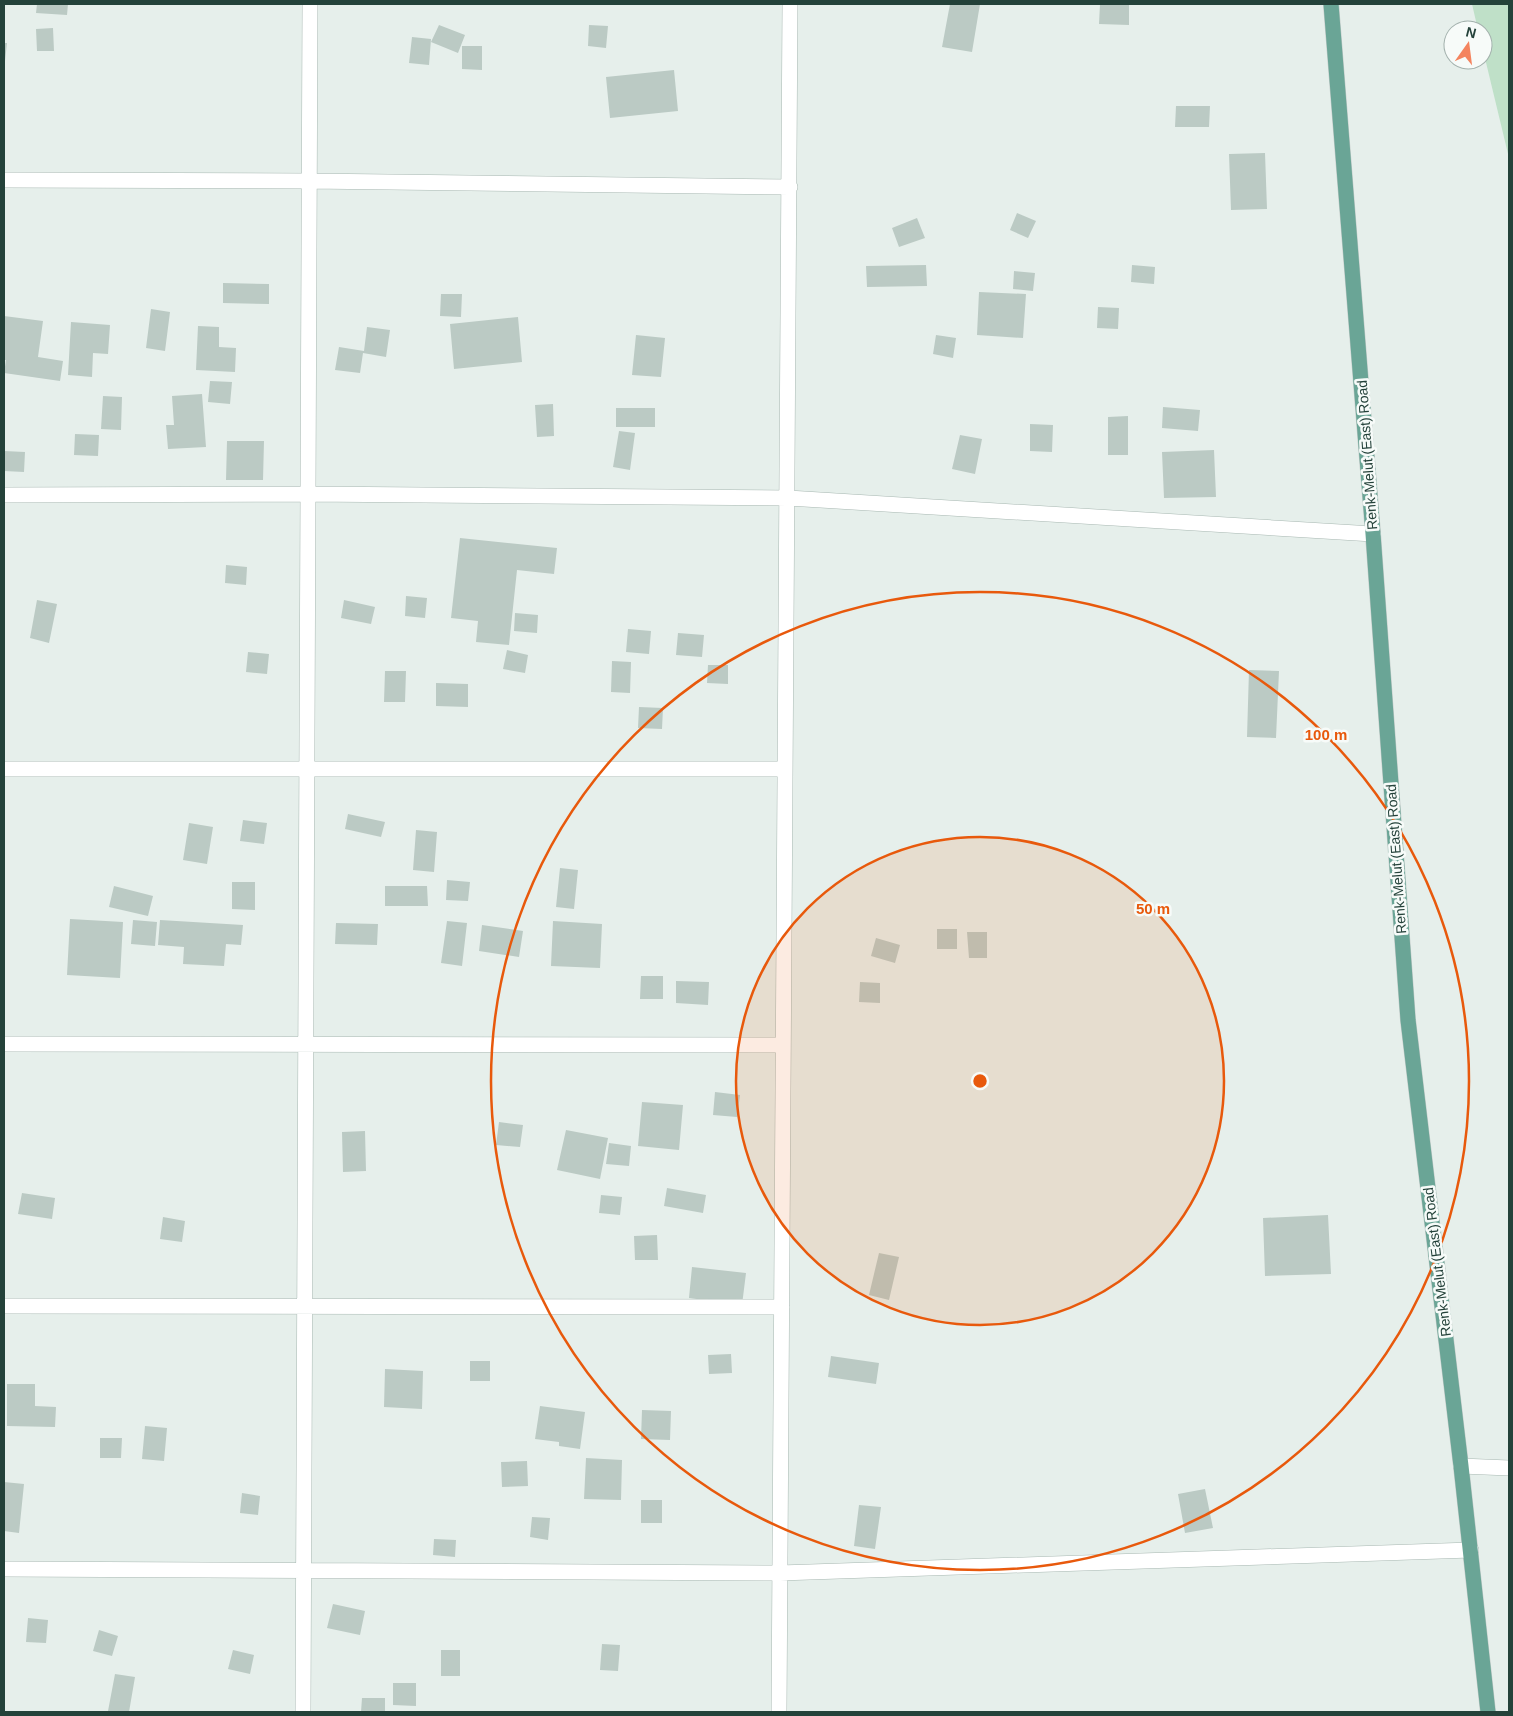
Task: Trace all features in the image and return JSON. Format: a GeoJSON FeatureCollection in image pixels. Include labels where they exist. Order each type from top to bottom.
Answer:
{"type":"FeatureCollection","features":[{"type":"Feature","properties":{"kind":"main road","name":"Renk-Melut (East) Road"},"geometry":{"type":"LineString","coordinates":[[1331,4],[1373,534],[1408,1020],[1488,1712]]}},
{"type":"Feature","properties":{"kind":"street"},"geometry":{"type":"LineString","coordinates":[[303,1712],[310,4]]}},
{"type":"Feature","properties":{"kind":"street"},"geometry":{"type":"LineString","coordinates":[[779,1712],[790,4]]}},
{"type":"Feature","properties":{"kind":"street"},"geometry":{"type":"LineString","coordinates":[[4,180],[309,181],[790,187]]}},
{"type":"Feature","properties":{"kind":"street"},"geometry":{"type":"LineString","coordinates":[[4,495],[308,494],[788,498],[1373,534]]}},
{"type":"Feature","properties":{"kind":"street"},"geometry":{"type":"LineString","coordinates":[[4,770],[785,769]]}},
{"type":"Feature","properties":{"kind":"street"},"geometry":{"type":"LineString","coordinates":[[4,1044],[783,1045]]}},
{"type":"Feature","properties":{"kind":"street"},"geometry":{"type":"LineString","coordinates":[[4,1306],[782,1307]]}},
{"type":"Feature","properties":{"kind":"street"},"geometry":{"type":"LineString","coordinates":[[1461,1466],[1509,1468]]}},
{"type":"Feature","properties":{"kind":"street"},"geometry":{"type":"LineString","coordinates":[[4,1569],[780,1573],[1470,1550]]}},
{"type":"Feature","properties":{"kind":"green space"},"geometry":{"type":"Polygon","coordinates":[[[1472,4],[1509,4],[1509,158],[1488,70],[1493,70],[1493,20],[1476,20],[1472,4]]]}},
{"type":"Feature","properties":{"kind":"building"},"geometry":{"type":"Polygon","coordinates":[[[37,4],[68,4],[67,15],[36,13],[37,4]]]}},
{"type":"Feature","properties":{"kind":"building"},"geometry":{"type":"Polygon","coordinates":[[[950,4],[980,4],[972,52],[942,47],[950,4]]]}},
{"type":"Feature","properties":{"kind":"building"},"geometry":{"type":"Polygon","coordinates":[[[1100,4],[1129,4],[1129,25],[1099,24],[1100,4]]]}},
{"type":"Feature","properties":{"kind":"building"},"geometry":{"type":"Polygon","coordinates":[[[439,25],[465,35],[458,53],[431,42],[439,25]]]}},
{"type":"Feature","properties":{"kind":"building"},"geometry":{"type":"Polygon","coordinates":[[[589,25],[608,26],[606,48],[588,46],[589,25]]]}},
{"type":"Feature","properties":{"kind":"building"},"geometry":{"type":"Polygon","coordinates":[[[53,28],[54,51],[37,51],[36,29],[53,28]]]}},
{"type":"Feature","properties":{"kind":"building"},"geometry":{"type":"Polygon","coordinates":[[[412,37],[431,39],[429,65],[409,63],[412,37]]]}},
{"type":"Feature","properties":{"kind":"building"},"geometry":{"type":"Polygon","coordinates":[[[4,43],[7,43],[5,61],[4,61],[4,43]]]}},
{"type":"Feature","properties":{"kind":"building"},"geometry":{"type":"Polygon","coordinates":[[[462,46],[482,46],[482,70],[462,69],[462,46]]]}},
{"type":"Feature","properties":{"kind":"building"},"geometry":{"type":"Polygon","coordinates":[[[674,70],[678,111],[610,118],[606,77],[674,70]]]}},
{"type":"Feature","properties":{"kind":"building"},"geometry":{"type":"Polygon","coordinates":[[[1176,106],[1210,106],[1209,127],[1175,127],[1176,106]]]}},
{"type":"Feature","properties":{"kind":"building"},"geometry":{"type":"Polygon","coordinates":[[[1265,153],[1267,209],[1231,210],[1229,154],[1265,153]]]}},
{"type":"Feature","properties":{"kind":"building"},"geometry":{"type":"Polygon","coordinates":[[[1017,213],[1036,221],[1028,238],[1010,230],[1017,213]]]}},
{"type":"Feature","properties":{"kind":"building"},"geometry":{"type":"Polygon","coordinates":[[[917,218],[925,238],[899,247],[892,228],[917,218]]]}},
{"type":"Feature","properties":{"kind":"building"},"geometry":{"type":"Polygon","coordinates":[[[926,265],[927,286],[867,287],[866,266],[926,265]]]}},
{"type":"Feature","properties":{"kind":"building"},"geometry":{"type":"Polygon","coordinates":[[[1132,265],[1155,267],[1154,284],[1131,282],[1132,265]]]}},
{"type":"Feature","properties":{"kind":"building"},"geometry":{"type":"Polygon","coordinates":[[[1014,271],[1035,273],[1033,291],[1013,289],[1014,271]]]}},
{"type":"Feature","properties":{"kind":"building"},"geometry":{"type":"Polygon","coordinates":[[[223,283],[269,284],[269,304],[223,303],[223,283]]]}},
{"type":"Feature","properties":{"kind":"building"},"geometry":{"type":"Polygon","coordinates":[[[979,292],[1026,294],[1023,338],[977,335],[979,292]]]}},
{"type":"Feature","properties":{"kind":"building"},"geometry":{"type":"Polygon","coordinates":[[[441,294],[462,294],[461,317],[440,316],[441,294]]]}},
{"type":"Feature","properties":{"kind":"building"},"geometry":{"type":"Polygon","coordinates":[[[1098,307],[1119,308],[1118,329],[1097,328],[1098,307]]]}},
{"type":"Feature","properties":{"kind":"building"},"geometry":{"type":"Polygon","coordinates":[[[151,309],[170,312],[165,351],[146,348],[151,309]]]}},
{"type":"Feature","properties":{"kind":"building"},"geometry":{"type":"Polygon","coordinates":[[[4,316],[43,321],[38,357],[63,361],[60,381],[4,373],[6,360],[4,360],[4,316]]]}},
{"type":"Feature","properties":{"kind":"building"},"geometry":{"type":"Polygon","coordinates":[[[518,317],[522,362],[454,369],[450,324],[518,317]]]}},
{"type":"Feature","properties":{"kind":"building"},"geometry":{"type":"Polygon","coordinates":[[[71,322],[110,325],[108,354],[93,353],[92,377],[68,375],[71,322]]]}},
{"type":"Feature","properties":{"kind":"building"},"geometry":{"type":"Polygon","coordinates":[[[198,326],[219,327],[219,347],[236,348],[235,372],[196,370],[198,326]]]}},
{"type":"Feature","properties":{"kind":"building"},"geometry":{"type":"Polygon","coordinates":[[[367,327],[390,330],[386,357],[363,353],[360,373],[335,370],[339,347],[364,351],[367,327]]]}},
{"type":"Feature","properties":{"kind":"building"},"geometry":{"type":"Polygon","coordinates":[[[636,335],[665,338],[661,377],[632,375],[636,335]]]}},
{"type":"Feature","properties":{"kind":"building"},"geometry":{"type":"Polygon","coordinates":[[[936,335],[956,338],[953,358],[933,354],[936,335]]]}},
{"type":"Feature","properties":{"kind":"building"},"geometry":{"type":"Polygon","coordinates":[[[210,381],[232,382],[230,404],[208,402],[210,381]]]}},
{"type":"Feature","properties":{"kind":"building"},"geometry":{"type":"Polygon","coordinates":[[[202,394],[206,447],[168,449],[166,425],[174,425],[172,396],[202,394]]]}},
{"type":"Feature","properties":{"kind":"building"},"geometry":{"type":"Polygon","coordinates":[[[103,396],[122,397],[121,430],[101,429],[103,396]]]}},
{"type":"Feature","properties":{"kind":"building"},"geometry":{"type":"Polygon","coordinates":[[[553,404],[554,436],[537,437],[535,405],[553,404]]]}},
{"type":"Feature","properties":{"kind":"building"},"geometry":{"type":"Polygon","coordinates":[[[1163,407],[1200,410],[1198,431],[1162,428],[1163,407]]]}},
{"type":"Feature","properties":{"kind":"building"},"geometry":{"type":"Polygon","coordinates":[[[616,408],[655,408],[655,427],[616,427],[616,408]]]}},
{"type":"Feature","properties":{"kind":"building"},"geometry":{"type":"Polygon","coordinates":[[[1128,416],[1128,455],[1108,455],[1108,417],[1128,416]]]}},
{"type":"Feature","properties":{"kind":"building"},"geometry":{"type":"Polygon","coordinates":[[[1030,424],[1053,425],[1052,452],[1030,451],[1030,424]]]}},
{"type":"Feature","properties":{"kind":"building"},"geometry":{"type":"Polygon","coordinates":[[[619,431],[635,433],[630,470],[613,467],[619,431]]]}},
{"type":"Feature","properties":{"kind":"building"},"geometry":{"type":"Polygon","coordinates":[[[75,434],[99,435],[98,456],[74,455],[75,434]]]}},
{"type":"Feature","properties":{"kind":"building"},"geometry":{"type":"Polygon","coordinates":[[[960,435],[982,439],[975,474],[952,469],[960,435]]]}},
{"type":"Feature","properties":{"kind":"building"},"geometry":{"type":"Polygon","coordinates":[[[227,441],[264,441],[263,480],[226,480],[227,441]]]}},
{"type":"Feature","properties":{"kind":"building"},"geometry":{"type":"Polygon","coordinates":[[[1214,450],[1216,497],[1164,498],[1162,452],[1214,450]]]}},
{"type":"Feature","properties":{"kind":"building"},"geometry":{"type":"Polygon","coordinates":[[[4,451],[25,452],[24,472],[4,471],[4,451]]]}},
{"type":"Feature","properties":{"kind":"building"},"geometry":{"type":"Polygon","coordinates":[[[460,538],[557,548],[554,574],[517,570],[509,645],[476,642],[478,621],[451,618],[460,538]]]}},
{"type":"Feature","properties":{"kind":"building"},"geometry":{"type":"Polygon","coordinates":[[[226,565],[247,567],[246,585],[225,583],[226,565]]]}},
{"type":"Feature","properties":{"kind":"building"},"geometry":{"type":"Polygon","coordinates":[[[406,596],[427,598],[425,618],[405,616],[406,596]]]}},
{"type":"Feature","properties":{"kind":"building"},"geometry":{"type":"Polygon","coordinates":[[[37,600],[57,604],[49,643],[30,638],[37,600]]]}},
{"type":"Feature","properties":{"kind":"building"},"geometry":{"type":"Polygon","coordinates":[[[344,600],[375,607],[371,624],[341,618],[344,600]]]}},
{"type":"Feature","properties":{"kind":"building"},"geometry":{"type":"Polygon","coordinates":[[[515,613],[538,615],[537,633],[514,631],[515,613]]]}},
{"type":"Feature","properties":{"kind":"building"},"geometry":{"type":"Polygon","coordinates":[[[628,629],[651,631],[649,654],[626,652],[628,629]]]}},
{"type":"Feature","properties":{"kind":"building"},"geometry":{"type":"Polygon","coordinates":[[[678,633],[704,635],[702,657],[676,655],[678,633]]]}},
{"type":"Feature","properties":{"kind":"building"},"geometry":{"type":"Polygon","coordinates":[[[507,650],[528,655],[525,673],[503,669],[507,650]]]}},
{"type":"Feature","properties":{"kind":"building"},"geometry":{"type":"Polygon","coordinates":[[[248,652],[269,654],[267,674],[246,672],[248,652]]]}},
{"type":"Feature","properties":{"kind":"building"},"geometry":{"type":"Polygon","coordinates":[[[612,661],[631,662],[630,693],[611,692],[612,661]]]}},
{"type":"Feature","properties":{"kind":"building"},"geometry":{"type":"Polygon","coordinates":[[[708,665],[728,665],[728,684],[707,683],[708,665]]]}},
{"type":"Feature","properties":{"kind":"building"},"geometry":{"type":"Polygon","coordinates":[[[1249,670],[1279,671],[1276,738],[1247,737],[1249,670]]]}},
{"type":"Feature","properties":{"kind":"building"},"geometry":{"type":"Polygon","coordinates":[[[385,671],[406,671],[405,702],[384,702],[385,671]]]}},
{"type":"Feature","properties":{"kind":"building"},"geometry":{"type":"Polygon","coordinates":[[[436,683],[468,684],[468,707],[436,706],[436,683]]]}},
{"type":"Feature","properties":{"kind":"building"},"geometry":{"type":"Polygon","coordinates":[[[639,707],[663,708],[662,729],[638,728],[639,707]]]}},
{"type":"Feature","properties":{"kind":"building"},"geometry":{"type":"Polygon","coordinates":[[[348,814],[385,822],[381,837],[345,829],[348,814]]]}},
{"type":"Feature","properties":{"kind":"building"},"geometry":{"type":"Polygon","coordinates":[[[243,820],[267,823],[264,844],[240,841],[243,820]]]}},
{"type":"Feature","properties":{"kind":"building"},"geometry":{"type":"Polygon","coordinates":[[[189,823],[213,827],[207,864],[183,860],[189,823]]]}},
{"type":"Feature","properties":{"kind":"building"},"geometry":{"type":"Polygon","coordinates":[[[416,830],[437,832],[434,872],[413,870],[416,830]]]}},
{"type":"Feature","properties":{"kind":"building"},"geometry":{"type":"Polygon","coordinates":[[[560,868],[578,870],[574,909],[556,907],[560,868]]]}},
{"type":"Feature","properties":{"kind":"building"},"geometry":{"type":"Polygon","coordinates":[[[447,880],[470,882],[468,901],[446,900],[447,880]]]}},
{"type":"Feature","properties":{"kind":"building"},"geometry":{"type":"Polygon","coordinates":[[[232,882],[255,882],[255,910],[232,909],[232,882]]]}},
{"type":"Feature","properties":{"kind":"building"},"geometry":{"type":"Polygon","coordinates":[[[114,886],[153,896],[148,916],[109,907],[114,886]]]}},
{"type":"Feature","properties":{"kind":"building"},"geometry":{"type":"Polygon","coordinates":[[[385,886],[427,886],[428,906],[385,906],[385,886]]]}},
{"type":"Feature","properties":{"kind":"building"},"geometry":{"type":"Polygon","coordinates":[[[70,919],[123,922],[120,978],[67,975],[70,919]]]}},
{"type":"Feature","properties":{"kind":"building"},"geometry":{"type":"Polygon","coordinates":[[[133,920],[157,922],[155,946],[131,944],[133,920]]]}},
{"type":"Feature","properties":{"kind":"building"},"geometry":{"type":"Polygon","coordinates":[[[160,920],[243,925],[241,945],[226,944],[224,966],[183,964],[184,947],[158,945],[160,920]]]}},
{"type":"Feature","properties":{"kind":"building"},"geometry":{"type":"Polygon","coordinates":[[[447,921],[467,923],[462,966],[441,963],[447,921]]]}},
{"type":"Feature","properties":{"kind":"building"},"geometry":{"type":"Polygon","coordinates":[[[553,921],[602,924],[600,968],[551,966],[553,921]]]}},
{"type":"Feature","properties":{"kind":"building"},"geometry":{"type":"Polygon","coordinates":[[[336,923],[378,924],[377,945],[335,944],[336,923]]]}},
{"type":"Feature","properties":{"kind":"building"},"geometry":{"type":"Polygon","coordinates":[[[482,925],[523,931],[519,957],[479,951],[482,925]]]}},
{"type":"Feature","properties":{"kind":"building"},"geometry":{"type":"Polygon","coordinates":[[[937,929],[957,929],[957,949],[937,949],[937,929]]]}},
{"type":"Feature","properties":{"kind":"building"},"geometry":{"type":"Polygon","coordinates":[[[967,932],[987,932],[987,958],[969,958],[967,932]]]}},
{"type":"Feature","properties":{"kind":"building"},"geometry":{"type":"Polygon","coordinates":[[[876,938],[900,945],[895,963],[871,956],[876,938]]]}},
{"type":"Feature","properties":{"kind":"building"},"geometry":{"type":"Polygon","coordinates":[[[641,976],[663,976],[663,999],[640,999],[641,976]]]}},
{"type":"Feature","properties":{"kind":"building"},"geometry":{"type":"Polygon","coordinates":[[[676,981],[709,982],[708,1005],[676,1003],[676,981]]]}},
{"type":"Feature","properties":{"kind":"building"},"geometry":{"type":"Polygon","coordinates":[[[860,982],[880,983],[880,1003],[859,1002],[860,982]]]}},
{"type":"Feature","properties":{"kind":"building"},"geometry":{"type":"Polygon","coordinates":[[[715,1092],[740,1095],[737,1117],[713,1115],[715,1092]]]}},
{"type":"Feature","properties":{"kind":"building"},"geometry":{"type":"Polygon","coordinates":[[[642,1102],[683,1105],[679,1150],[638,1146],[642,1102]]]}},
{"type":"Feature","properties":{"kind":"building"},"geometry":{"type":"Polygon","coordinates":[[[499,1122],[523,1125],[520,1147],[496,1145],[499,1122]]]}},
{"type":"Feature","properties":{"kind":"building"},"geometry":{"type":"Polygon","coordinates":[[[566,1130],[608,1138],[600,1179],[557,1170],[566,1130]]]}},
{"type":"Feature","properties":{"kind":"building"},"geometry":{"type":"Polygon","coordinates":[[[365,1131],[366,1171],[343,1172],[342,1132],[365,1131]]]}},
{"type":"Feature","properties":{"kind":"building"},"geometry":{"type":"Polygon","coordinates":[[[609,1143],[631,1146],[629,1166],[606,1164],[609,1143]]]}},
{"type":"Feature","properties":{"kind":"building"},"geometry":{"type":"Polygon","coordinates":[[[667,1188],[706,1195],[703,1213],[664,1206],[667,1188]]]}},
{"type":"Feature","properties":{"kind":"building"},"geometry":{"type":"Polygon","coordinates":[[[22,1193],[55,1198],[52,1219],[18,1214],[22,1193]]]}},
{"type":"Feature","properties":{"kind":"building"},"geometry":{"type":"Polygon","coordinates":[[[601,1195],[622,1197],[620,1215],[599,1213],[601,1195]]]}},
{"type":"Feature","properties":{"kind":"building"},"geometry":{"type":"Polygon","coordinates":[[[1328,1215],[1331,1274],[1265,1276],[1263,1218],[1328,1215]]]}},
{"type":"Feature","properties":{"kind":"building"},"geometry":{"type":"Polygon","coordinates":[[[163,1217],[185,1221],[182,1242],[160,1239],[163,1217]]]}},
{"type":"Feature","properties":{"kind":"building"},"geometry":{"type":"Polygon","coordinates":[[[657,1235],[658,1260],[635,1260],[634,1236],[657,1235]]]}},
{"type":"Feature","properties":{"kind":"building"},"geometry":{"type":"Polygon","coordinates":[[[879,1253],[899,1257],[889,1300],[869,1295],[879,1253]]]}},
{"type":"Feature","properties":{"kind":"building"},"geometry":{"type":"Polygon","coordinates":[[[692,1267],[746,1273],[742,1305],[689,1298],[692,1267]]]}},
{"type":"Feature","properties":{"kind":"building"},"geometry":{"type":"Polygon","coordinates":[[[731,1354],[732,1373],[709,1374],[708,1355],[731,1354]]]}},
{"type":"Feature","properties":{"kind":"building"},"geometry":{"type":"Polygon","coordinates":[[[831,1356],[879,1363],[876,1384],[828,1377],[831,1356]]]}},
{"type":"Feature","properties":{"kind":"building"},"geometry":{"type":"Polygon","coordinates":[[[470,1361],[490,1361],[490,1381],[470,1381],[470,1361]]]}},
{"type":"Feature","properties":{"kind":"building"},"geometry":{"type":"Polygon","coordinates":[[[385,1369],[423,1371],[422,1409],[384,1407],[385,1369]]]}},
{"type":"Feature","properties":{"kind":"building"},"geometry":{"type":"Polygon","coordinates":[[[7,1384],[35,1384],[35,1406],[56,1407],[55,1427],[7,1426],[7,1384]]]}},
{"type":"Feature","properties":{"kind":"building"},"geometry":{"type":"Polygon","coordinates":[[[540,1406],[585,1412],[580,1449],[559,1446],[559,1442],[535,1439],[540,1406]]]}},
{"type":"Feature","properties":{"kind":"building"},"geometry":{"type":"Polygon","coordinates":[[[642,1410],[671,1411],[670,1440],[641,1439],[642,1410]]]}},
{"type":"Feature","properties":{"kind":"building"},"geometry":{"type":"Polygon","coordinates":[[[145,1426],[167,1428],[164,1461],[142,1459],[145,1426]]]}},
{"type":"Feature","properties":{"kind":"building"},"geometry":{"type":"Polygon","coordinates":[[[100,1438],[122,1438],[121,1458],[100,1458],[100,1438]]]}},
{"type":"Feature","properties":{"kind":"building"},"geometry":{"type":"Polygon","coordinates":[[[586,1458],[622,1460],[621,1500],[584,1499],[586,1458]]]}},
{"type":"Feature","properties":{"kind":"building"},"geometry":{"type":"Polygon","coordinates":[[[527,1461],[528,1486],[502,1487],[501,1462],[527,1461]]]}},
{"type":"Feature","properties":{"kind":"building"},"geometry":{"type":"Polygon","coordinates":[[[4,1482],[24,1484],[19,1533],[4,1531],[4,1482]]]}},
{"type":"Feature","properties":{"kind":"building"},"geometry":{"type":"Polygon","coordinates":[[[1205,1489],[1213,1528],[1185,1533],[1178,1494],[1205,1489]]]}},
{"type":"Feature","properties":{"kind":"building"},"geometry":{"type":"Polygon","coordinates":[[[242,1493],[260,1496],[258,1515],[240,1513],[242,1493]]]}},
{"type":"Feature","properties":{"kind":"building"},"geometry":{"type":"Polygon","coordinates":[[[641,1500],[662,1500],[662,1523],[641,1523],[641,1500]]]}},
{"type":"Feature","properties":{"kind":"building"},"geometry":{"type":"Polygon","coordinates":[[[859,1505],[881,1507],[875,1549],[854,1546],[859,1505]]]}},
{"type":"Feature","properties":{"kind":"building"},"geometry":{"type":"Polygon","coordinates":[[[532,1517],[550,1518],[548,1540],[530,1537],[532,1517]]]}},
{"type":"Feature","properties":{"kind":"building"},"geometry":{"type":"Polygon","coordinates":[[[434,1539],[456,1540],[455,1557],[433,1555],[434,1539]]]}},
{"type":"Feature","properties":{"kind":"building"},"geometry":{"type":"Polygon","coordinates":[[[333,1604],[365,1611],[360,1635],[327,1628],[333,1604]]]}},
{"type":"Feature","properties":{"kind":"building"},"geometry":{"type":"Polygon","coordinates":[[[28,1618],[48,1620],[46,1643],[26,1642],[28,1618]]]}},
{"type":"Feature","properties":{"kind":"building"},"geometry":{"type":"Polygon","coordinates":[[[99,1630],[118,1636],[112,1656],[93,1651],[99,1630]]]}},
{"type":"Feature","properties":{"kind":"building"},"geometry":{"type":"Polygon","coordinates":[[[602,1644],[620,1645],[618,1671],[600,1670],[602,1644]]]}},
{"type":"Feature","properties":{"kind":"building"},"geometry":{"type":"Polygon","coordinates":[[[233,1650],[254,1655],[250,1674],[228,1669],[233,1650]]]}},
{"type":"Feature","properties":{"kind":"building"},"geometry":{"type":"Polygon","coordinates":[[[441,1650],[460,1650],[460,1676],[441,1676],[441,1650]]]}},
{"type":"Feature","properties":{"kind":"building"},"geometry":{"type":"Polygon","coordinates":[[[115,1674],[135,1677],[129,1712],[108,1711],[115,1674]]]}},
{"type":"Feature","properties":{"kind":"building"},"geometry":{"type":"Polygon","coordinates":[[[393,1683],[416,1683],[416,1706],[393,1705],[393,1683]]]}},
{"type":"Feature","properties":{"kind":"building"},"geometry":{"type":"Polygon","coordinates":[[[362,1698],[385,1698],[385,1712],[361,1712],[362,1698]]]}}]}
